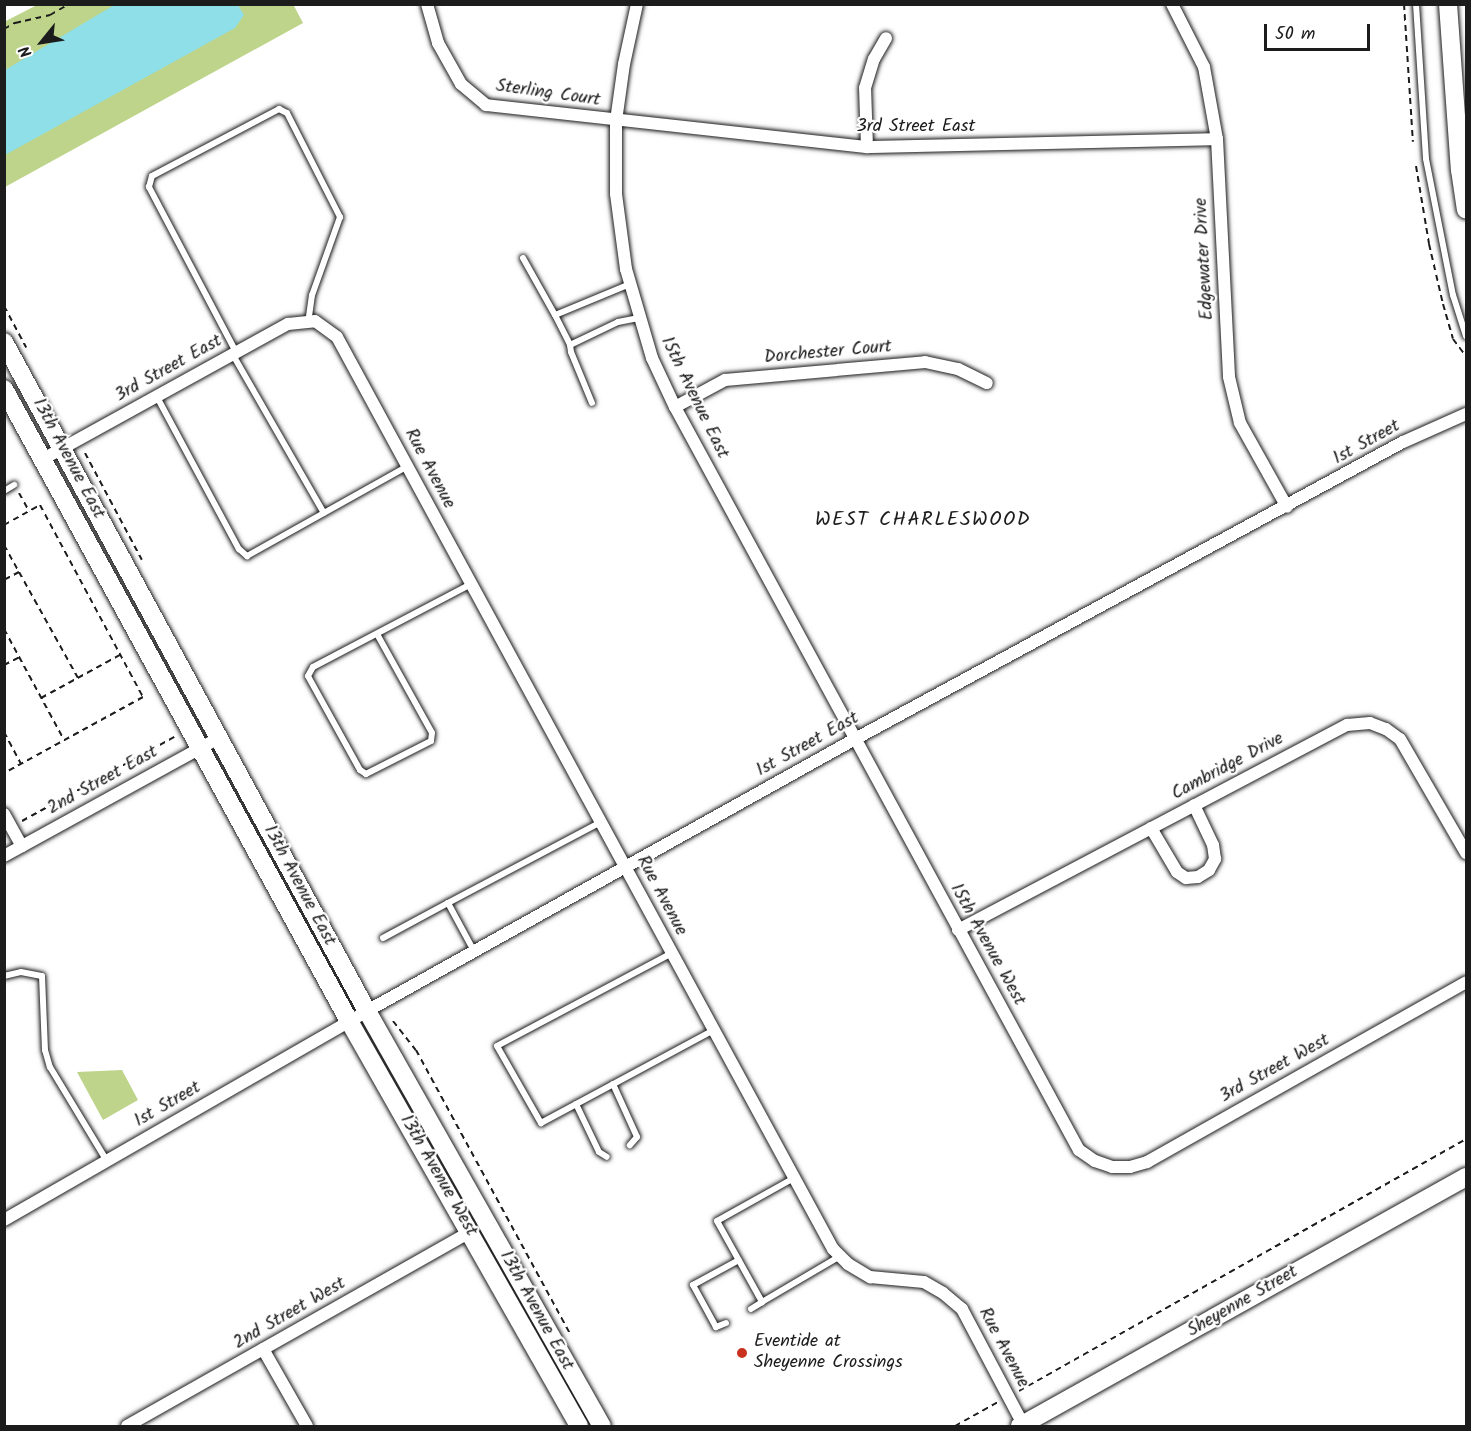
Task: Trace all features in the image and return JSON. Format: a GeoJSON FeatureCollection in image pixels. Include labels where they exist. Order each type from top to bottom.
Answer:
{"type":"FeatureCollection","features":[{"type":"Feature","properties":{"kind":"main road"},"geometry":{"type":"LineString","coordinates":[[1448,4],[1460,170],[1467,210]]}},
{"type":"Feature","properties":{"kind":"main road","name":"13th Avenue East"},"geometry":{"type":"LineString","coordinates":[[4,342],[367,1011],[602,1426]]}},
{"type":"Feature","properties":{"kind":"main road","name":"13th Avenue East"},"geometry":{"type":"LineString","coordinates":[[4,389],[349,1021]]}},
{"type":"Feature","properties":{"kind":"main road","name":"13th Avenue West"},"geometry":{"type":"LineString","coordinates":[[349,1021],[579,1426]]}},
{"type":"Feature","properties":{"kind":"main road","name":"Sheyenne Street"},"geometry":{"type":"LineString","coordinates":[[1023,1426],[1467,1177]]}},
{"type":"Feature","properties":{"kind":"street","name":"Sterling Court"},"geometry":{"type":"LineString","coordinates":[[427,4],[438,43],[461,84],[486,105],[616,121]]}},
{"type":"Feature","properties":{"kind":"street","name":"15th Avenue East"},"geometry":{"type":"LineString","coordinates":[[637,4],[624,64],[616,121],[618,221],[639,318],[652,358],[675,406],[855,739]]}},
{"type":"Feature","properties":{"kind":"street","name":"Edgewater Drive"},"geometry":{"type":"LineString","coordinates":[[1173,4],[1204,67],[1217,139],[1229,377],[1240,423],[1287,507]]}},
{"type":"Feature","properties":{"kind":"street"},"geometry":{"type":"LineString","coordinates":[[867,147],[865,88],[874,59],[886,38]]}},
{"type":"Feature","properties":{"kind":"street","name":"3rd Street East"},"geometry":{"type":"LineString","coordinates":[[616,121],[867,147],[1217,139]]}},
{"type":"Feature","properties":{"kind":"street","name":"3rd Street East"},"geometry":{"type":"LineString","coordinates":[[43,459],[288,324],[311,321]]}},
{"type":"Feature","properties":{"kind":"street","name":"Rue Avenue"},"geometry":{"type":"LineString","coordinates":[[311,321],[337,337],[833,1249],[848,1264],[870,1277],[924,1282],[943,1293],[962,1309],[1023,1426]]}},
{"type":"Feature","properties":{"kind":"street","name":"Dorchester Court"},"geometry":{"type":"LineString","coordinates":[[675,406],[725,380],[926,362],[958,369],[987,383]]}},
{"type":"Feature","properties":{"kind":"street","name":"1st Street"},"geometry":{"type":"LineString","coordinates":[[1287,507],[1403,442],[1467,414]]}},
{"type":"Feature","properties":{"kind":"street","name":"1st Street East"},"geometry":{"type":"LineString","coordinates":[[349,1021],[855,739],[1287,507]]}},
{"type":"Feature","properties":{"kind":"street","name":"Cambridge Drive"},"geometry":{"type":"LineString","coordinates":[[958,930],[1347,724],[1370,723],[1386,729],[1400,739],[1467,853]]}},
{"type":"Feature","properties":{"kind":"street","name":"2nd Street East"},"geometry":{"type":"LineString","coordinates":[[4,856],[219,738]]}},
{"type":"Feature","properties":{"kind":"street","name":"15th Avenue West"},"geometry":{"type":"LineString","coordinates":[[855,739],[1070,1136],[1079,1150],[1095,1161]]}},
{"type":"Feature","properties":{"kind":"street"},"geometry":{"type":"LineString","coordinates":[[1151,828],[1177,872],[1186,878],[1198,877],[1209,870],[1215,859],[1214,845],[1194,806]]}},
{"type":"Feature","properties":{"kind":"street"},"geometry":{"type":"LineString","coordinates":[[4,814],[22,846]]}},
{"type":"Feature","properties":{"kind":"street","name":"3rd Street West"},"geometry":{"type":"LineString","coordinates":[[1095,1161],[1121,1167],[1147,1162],[1467,982]]}},
{"type":"Feature","properties":{"kind":"street","name":"1st Street"},"geometry":{"type":"LineString","coordinates":[[4,1220],[349,1021]]}},
{"type":"Feature","properties":{"kind":"street","name":"2nd Street West"},"geometry":{"type":"LineString","coordinates":[[127,1426],[470,1232]]}},
{"type":"Feature","properties":{"kind":"street"},"geometry":{"type":"LineString","coordinates":[[264,1349],[307,1426]]}},
{"type":"Feature","properties":{"kind":"lane"},"geometry":{"type":"LineString","coordinates":[[1416,4],[1426,159],[1453,295],[1467,336]]}},
{"type":"Feature","properties":{"kind":"lane"},"geometry":{"type":"LineString","coordinates":[[311,321],[312,295],[340,217],[287,113],[279,109],[152,176],[149,187],[235,353],[324,513]]}},
{"type":"Feature","properties":{"kind":"lane"},"geometry":{"type":"LineString","coordinates":[[523,258],[570,345],[592,403]]}},
{"type":"Feature","properties":{"kind":"lane"},"geometry":{"type":"LineString","coordinates":[[555,315],[630,284]]}},
{"type":"Feature","properties":{"kind":"lane"},"geometry":{"type":"LineString","coordinates":[[570,345],[618,322],[639,318]]}},
{"type":"Feature","properties":{"kind":"lane"},"geometry":{"type":"LineString","coordinates":[[157,396],[239,549],[247,556],[408,466]]}},
{"type":"Feature","properties":{"kind":"lane"},"geometry":{"type":"LineString","coordinates":[[4,491],[14,485]]}},
{"type":"Feature","properties":{"kind":"lane"},"geometry":{"type":"LineString","coordinates":[[377,634],[432,733],[431,741],[366,774],[360,770],[308,676],[313,668],[471,584]]}},
{"type":"Feature","properties":{"kind":"lane"},"geometry":{"type":"LineString","coordinates":[[383,938],[601,822]]}},
{"type":"Feature","properties":{"kind":"lane"},"geometry":{"type":"LineString","coordinates":[[448,903],[474,952]]}},
{"type":"Feature","properties":{"kind":"lane"},"geometry":{"type":"LineString","coordinates":[[672,953],[497,1046],[541,1123],[714,1030]]}},
{"type":"Feature","properties":{"kind":"lane"},"geometry":{"type":"LineString","coordinates":[[4,976],[21,972],[42,976],[44,1040],[50,1067],[107,1162]]}},
{"type":"Feature","properties":{"kind":"lane"},"geometry":{"type":"LineString","coordinates":[[613,1084],[636,1137],[630,1145]]}},
{"type":"Feature","properties":{"kind":"lane"},"geometry":{"type":"LineString","coordinates":[[576,1104],[599,1152],[607,1157]]}},
{"type":"Feature","properties":{"kind":"lane"},"geometry":{"type":"LineString","coordinates":[[762,1302],[717,1221],[794,1178]]}},
{"type":"Feature","properties":{"kind":"lane"},"geometry":{"type":"LineString","coordinates":[[751,1309],[840,1256]]}},
{"type":"Feature","properties":{"kind":"lane"},"geometry":{"type":"LineString","coordinates":[[726,1323],[716,1328],[693,1285],[739,1260]]}},
{"type":"Feature","properties":{"kind":"path"},"geometry":{"type":"LineString","coordinates":[[4,29],[15,23],[50,15],[69,4]]}},
{"type":"Feature","properties":{"kind":"path"},"geometry":{"type":"LineString","coordinates":[[14,485],[29,511]]}},
{"type":"Feature","properties":{"kind":"path"},"geometry":{"type":"LineString","coordinates":[[4,525],[49,501]]}},
{"type":"Feature","properties":{"kind":"path"},"geometry":{"type":"LineString","coordinates":[[4,773],[143,697],[40,505]]}},
{"type":"Feature","properties":{"kind":"path"},"geometry":{"type":"LineString","coordinates":[[4,545],[78,678]]}},
{"type":"Feature","properties":{"kind":"path"},"geometry":{"type":"LineString","coordinates":[[4,580],[19,572]]}},
{"type":"Feature","properties":{"kind":"path"},"geometry":{"type":"LineString","coordinates":[[4,629],[64,740]]}},
{"type":"Feature","properties":{"kind":"path"},"geometry":{"type":"LineString","coordinates":[[41,698],[120,655]]}},
{"type":"Feature","properties":{"kind":"path"},"geometry":{"type":"LineString","coordinates":[[4,665],[20,657]]}},
{"type":"Feature","properties":{"kind":"path"},"geometry":{"type":"LineString","coordinates":[[4,732],[21,764]]}},
{"type":"Feature","properties":{"kind":"path"},"geometry":{"type":"LineString","coordinates":[[11,827],[177,736]]}},
{"type":"Feature","properties":{"kind":"path"},"geometry":{"type":"LineString","coordinates":[[393,1021],[416,1050],[575,1343]]}},
{"type":"Feature","properties":{"kind":"path"},"geometry":{"type":"LineString","coordinates":[[1030,1385],[1467,1139]]}},
{"type":"Feature","properties":{"kind":"path"},"geometry":{"type":"LineString","coordinates":[[955,1426],[987,1409]]}},
{"type":"Feature","properties":{"kind":"green space"},"geometry":{"type":"Polygon","coordinates":[[[293,4],[303,23],[5,187],[4,22],[37,5],[293,4]]]}},
{"type":"Feature","properties":{"kind":"green space"},"geometry":{"type":"Polygon","coordinates":[[[122,1070],[138,1100],[103,1120],[77,1072],[122,1070]]]}},
{"type":"Feature","properties":{"kind":"water"},"geometry":{"type":"Polygon","coordinates":[[[116,4],[238,5],[244,15],[235,28],[5,155],[5,70],[116,4]]]}},
{"type":"Feature","properties":{"kind":"place","name":"Eventide at Sheyenne Crossings"},"geometry":{"type":"Point","coordinates":[742,1353]}},
{"type":"Feature","properties":{"kind":"district","name":"WEST CHARLESWOOD"},"geometry":{"type":"Point","coordinates":[923,520]}}]}
